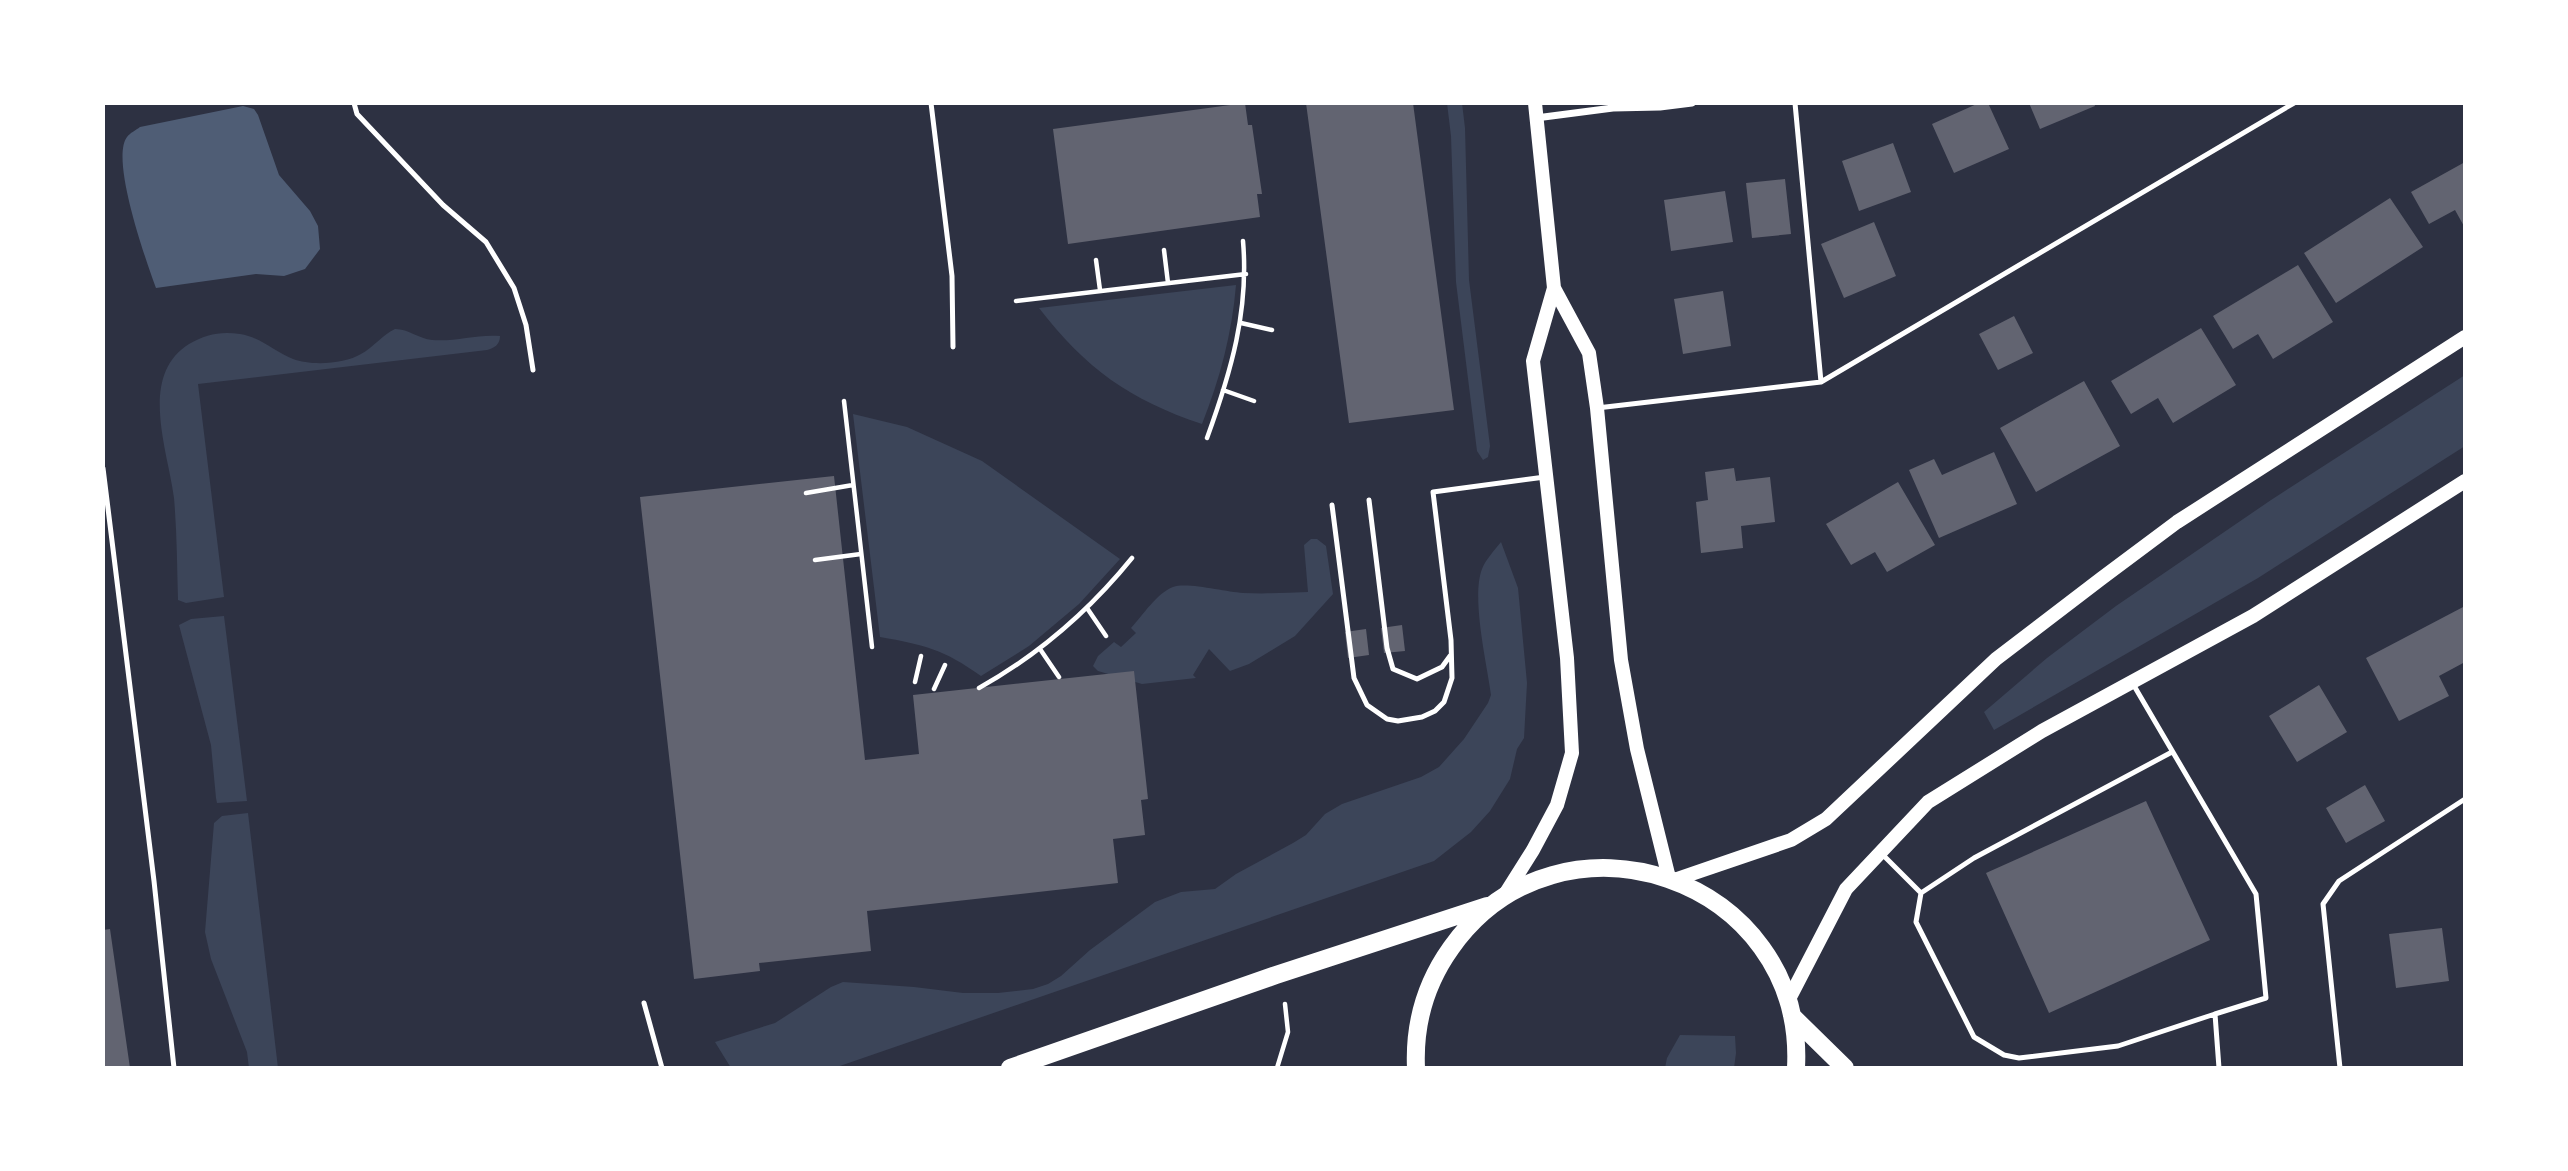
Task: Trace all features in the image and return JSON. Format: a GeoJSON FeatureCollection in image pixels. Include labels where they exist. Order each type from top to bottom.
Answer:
{"type":"FeatureCollection","features":[{"type":"Feature","properties":{"kind":"main road"},"geometry":{"type":"LineString","coordinates":[[1535,111],[1554,288],[1589,353],[1597,408],[1621,660],[1637,749],[1671,879]]}},
{"type":"Feature","properties":{"kind":"main road"},"geometry":{"type":"LineString","coordinates":[[1416,1068],[1415,1044],[1423,1004],[1438,965],[1462,932],[1498,900],[1533,850],[1557,805],[1572,753],[1567,658],[1533,361],[1554,288]]}},
{"type":"Feature","properties":{"kind":"main road"},"geometry":{"type":"LineString","coordinates":[[1671,879],[1791,840],[1826,819],[1996,659],[2102,578],[2187,515],[2465,337]]}},
{"type":"Feature","properties":{"kind":"main road"},"geometry":{"type":"LineString","coordinates":[[1790,1009],[1846,889],[1927,803],[2042,731],[2253,616],[2465,481]]}},
{"type":"Feature","properties":{"kind":"main road"},"geometry":{"type":"LineString","coordinates":[[1010,1068],[1498,900],[1542,878],[1584,869],[1627,869],[1671,879],[1707,897],[1744,927],[1762,948],[1777,974],[1790,1009],[1797,1049],[1796,1068]]}},
{"type":"Feature","properties":{"kind":"main road"},"geometry":{"type":"LineString","coordinates":[[1790,1009],[1844,1068]]}},
{"type":"Feature","properties":{"kind":"street"},"geometry":{"type":"LineString","coordinates":[[1535,111],[1660,107],[1692,103]]}},
{"type":"Feature","properties":{"kind":"lane"},"geometry":{"type":"LineString","coordinates":[[354,103],[357,114],[443,205],[486,242],[514,288],[526,325],[533,370]]}},
{"type":"Feature","properties":{"kind":"lane"},"geometry":{"type":"LineString","coordinates":[[931,103],[951,276],[953,347]]}},
{"type":"Feature","properties":{"kind":"lane"},"geometry":{"type":"LineString","coordinates":[[1795,103],[1821,382]]}},
{"type":"Feature","properties":{"kind":"lane"},"geometry":{"type":"LineString","coordinates":[[1597,408],[1821,382],[2294,103]]}},
{"type":"Feature","properties":{"kind":"lane"},"geometry":{"type":"LineString","coordinates":[[103,468],[174,1068]]}},
{"type":"Feature","properties":{"kind":"lane"},"geometry":{"type":"LineString","coordinates":[[1332,505],[1352,667],[1358,688],[1367,705],[1387,719],[1398,721],[1422,718],[1444,702],[1452,678],[1433,492],[1545,477]]}},
{"type":"Feature","properties":{"kind":"lane"},"geometry":{"type":"LineString","coordinates":[[1369,500],[1387,648],[1393,668],[1417,679],[1442,667],[1451,655]]}},
{"type":"Feature","properties":{"kind":"lane"},"geometry":{"type":"LineString","coordinates":[[2132,682],[2256,894],[2266,998],[2118,1045],[2019,1058],[2004,1055],[1974,1037],[1916,922],[1922,893],[1973,858],[2172,752]]}},
{"type":"Feature","properties":{"kind":"lane"},"geometry":{"type":"LineString","coordinates":[[2340,1068],[2323,904],[2339,880],[2465,800]]}},
{"type":"Feature","properties":{"kind":"lane"},"geometry":{"type":"LineString","coordinates":[[1880,852],[1922,893]]}},
{"type":"Feature","properties":{"kind":"lane"},"geometry":{"type":"LineString","coordinates":[[644,1003],[662,1068]]}},
{"type":"Feature","properties":{"kind":"lane"},"geometry":{"type":"LineString","coordinates":[[2214,1014],[2219,1068]]}},
{"type":"Feature","properties":{"kind":"lane"},"geometry":{"type":"LineString","coordinates":[[2017,1068],[2019,1058]]}},
{"type":"Feature","properties":{"kind":"path"},"geometry":{"type":"LineString","coordinates":[[1207,438],[1241,323],[1246,274],[1243,241]]}},
{"type":"Feature","properties":{"kind":"path"},"geometry":{"type":"LineString","coordinates":[[1164,250],[1168,283]]}},
{"type":"Feature","properties":{"kind":"path"},"geometry":{"type":"LineString","coordinates":[[1096,260],[1100,290]]}},
{"type":"Feature","properties":{"kind":"path"},"geometry":{"type":"LineString","coordinates":[[1016,301],[1246,274]]}},
{"type":"Feature","properties":{"kind":"path"},"geometry":{"type":"LineString","coordinates":[[1241,323],[1272,330]]}},
{"type":"Feature","properties":{"kind":"path"},"geometry":{"type":"LineString","coordinates":[[1223,390],[1254,401]]}},
{"type":"Feature","properties":{"kind":"path"},"geometry":{"type":"LineString","coordinates":[[844,401],[872,647]]}},
{"type":"Feature","properties":{"kind":"path"},"geometry":{"type":"LineString","coordinates":[[806,493],[853,485]]}},
{"type":"Feature","properties":{"kind":"path"},"geometry":{"type":"LineString","coordinates":[[815,561],[861,554]]}},
{"type":"Feature","properties":{"kind":"path"},"geometry":{"type":"LineString","coordinates":[[979,688],[1014,669],[1040,649],[1087,608],[1132,558]]}},
{"type":"Feature","properties":{"kind":"path"},"geometry":{"type":"LineString","coordinates":[[1087,608],[1106,635]]}},
{"type":"Feature","properties":{"kind":"path"},"geometry":{"type":"LineString","coordinates":[[1040,649],[1059,677]]}},
{"type":"Feature","properties":{"kind":"path"},"geometry":{"type":"LineString","coordinates":[[915,682],[921,656]]}},
{"type":"Feature","properties":{"kind":"path"},"geometry":{"type":"LineString","coordinates":[[934,689],[945,665]]}},
{"type":"Feature","properties":{"kind":"path"},"geometry":{"type":"LineString","coordinates":[[1277,1068],[1288,1032],[1284,1001]]}},
{"type":"Feature","properties":{"kind":"shaded area"},"geometry":{"type":"Polygon","coordinates":[[[1447,103],[1462,103],[1465,128],[1469,280],[1490,446],[1488,457],[1483,460],[1477,451],[1456,282],[1451,136],[1447,103]]]}},
{"type":"Feature","properties":{"kind":"shaded area"},"geometry":{"type":"Polygon","coordinates":[[[243,106],[254,109],[258,115],[279,175],[310,211],[318,226],[320,249],[305,269],[284,276],[256,274],[156,288],[126,187],[123,149],[127,137],[140,127],[243,106]]]}},
{"type":"Feature","properties":{"kind":"shaded area"},"geometry":{"type":"Polygon","coordinates":[[[1236,285],[1224,356],[1202,424],[1153,404],[1111,380],[1074,348],[1039,308],[1236,285]]]}},
{"type":"Feature","properties":{"kind":"shaded area"},"geometry":{"type":"Polygon","coordinates":[[[395,329],[432,340],[500,336],[496,346],[487,350],[198,384],[224,597],[186,603],[178,600],[174,498],[160,415],[164,375],[173,358],[195,341],[226,333],[254,338],[300,361],[337,362],[361,354],[395,329]]]}},
{"type":"Feature","properties":{"kind":"shaded area"},"geometry":{"type":"Polygon","coordinates":[[[2465,375],[2465,446],[2258,578],[1994,730],[1984,712],[2047,658],[2116,606],[2271,500],[2465,375]]]}},
{"type":"Feature","properties":{"kind":"shaded area"},"geometry":{"type":"Polygon","coordinates":[[[853,414],[907,427],[982,461],[1120,559],[1079,604],[1029,646],[981,676],[933,649],[880,637],[853,414]]]}},
{"type":"Feature","properties":{"kind":"shaded area"},"geometry":{"type":"Polygon","coordinates":[[[1311,539],[1317,539],[1326,546],[1333,594],[1295,636],[1249,664],[1230,671],[1209,649],[1193,675],[1196,678],[1142,684],[1098,671],[1093,666],[1098,656],[1114,642],[1121,647],[1136,633],[1131,628],[1156,599],[1173,587],[1197,586],[1243,593],[1308,592],[1304,545],[1311,539]]]}},
{"type":"Feature","properties":{"kind":"shaded area"},"geometry":{"type":"Polygon","coordinates":[[[1501,542],[1518,588],[1527,683],[1524,738],[1517,749],[1510,779],[1490,811],[1471,832],[1434,861],[834,1068],[731,1068],[715,1042],[775,1023],[843,982],[963,993],[998,993],[1033,989],[1048,984],[1155,902],[1181,892],[1215,889],[1236,874],[1306,835],[1325,814],[1342,804],[1421,777],[1439,767],[1464,739],[1491,695],[1479,613],[1479,581],[1484,565],[1501,542]]]}},
{"type":"Feature","properties":{"kind":"shaded area"},"geometry":{"type":"Polygon","coordinates":[[[224,616],[247,801],[217,803],[211,745],[179,625],[191,619],[224,616]]]}},
{"type":"Feature","properties":{"kind":"shaded area"},"geometry":{"type":"Polygon","coordinates":[[[248,813],[278,1068],[249,1068],[247,1052],[211,959],[205,932],[214,823],[222,816],[248,813]]]}},
{"type":"Feature","properties":{"kind":"shaded area"},"geometry":{"type":"Polygon","coordinates":[[[1680,1035],[1735,1036],[1734,1068],[1665,1068],[1667,1058],[1680,1035]]]}},
{"type":"Feature","properties":{"kind":"building"},"geometry":{"type":"Polygon","coordinates":[[[1245,103],[1248,125],[1252,125],[1262,194],[1257,194],[1260,217],[1068,244],[1053,129],[1245,103]]]}},
{"type":"Feature","properties":{"kind":"building"},"geometry":{"type":"Polygon","coordinates":[[[1306,103],[1413,103],[1454,410],[1349,423],[1306,103]]]}},
{"type":"Feature","properties":{"kind":"building"},"geometry":{"type":"Polygon","coordinates":[[[1979,103],[1988,103],[2009,149],[1954,173],[1932,124],[1979,103]]]}},
{"type":"Feature","properties":{"kind":"building"},"geometry":{"type":"Polygon","coordinates":[[[2029,103],[2094,103],[2095,106],[2040,129],[2029,103]]]}},
{"type":"Feature","properties":{"kind":"building"},"geometry":{"type":"Polygon","coordinates":[[[1893,143],[1911,192],[1859,211],[1842,161],[1893,143]]]}},
{"type":"Feature","properties":{"kind":"building"},"geometry":{"type":"Polygon","coordinates":[[[2465,162],[2465,228],[2455,210],[2429,224],[2411,192],[2465,162]]]}},
{"type":"Feature","properties":{"kind":"building"},"geometry":{"type":"Polygon","coordinates":[[[1785,179],[1791,234],[1752,238],[1746,183],[1785,179]]]}},
{"type":"Feature","properties":{"kind":"building"},"geometry":{"type":"Polygon","coordinates":[[[1725,191],[1733,242],[1671,251],[1664,200],[1725,191]]]}},
{"type":"Feature","properties":{"kind":"building"},"geometry":{"type":"Polygon","coordinates":[[[2390,198],[2423,247],[2336,303],[2304,253],[2390,198]]]}},
{"type":"Feature","properties":{"kind":"building"},"geometry":{"type":"Polygon","coordinates":[[[1874,222],[1896,276],[1844,298],[1821,244],[1874,222]]]}},
{"type":"Feature","properties":{"kind":"building"},"geometry":{"type":"Polygon","coordinates":[[[2298,265],[2333,322],[2273,359],[2258,334],[2233,349],[2213,316],[2298,265]]]}},
{"type":"Feature","properties":{"kind":"building"},"geometry":{"type":"Polygon","coordinates":[[[1723,291],[1731,346],[1683,354],[1674,299],[1723,291]]]}},
{"type":"Feature","properties":{"kind":"building"},"geometry":{"type":"Polygon","coordinates":[[[2014,316],[2033,353],[1998,370],[1979,334],[2014,316]]]}},
{"type":"Feature","properties":{"kind":"building"},"geometry":{"type":"Polygon","coordinates":[[[2201,328],[2236,385],[2173,423],[2158,398],[2131,414],[2111,381],[2201,328]]]}},
{"type":"Feature","properties":{"kind":"building"},"geometry":{"type":"Polygon","coordinates":[[[2084,381],[2120,446],[2036,492],[2000,428],[2084,381]]]}},
{"type":"Feature","properties":{"kind":"building"},"geometry":{"type":"Polygon","coordinates":[[[1994,452],[2017,504],[1939,538],[1909,470],[1934,459],[1942,475],[1994,452]]]}},
{"type":"Feature","properties":{"kind":"building"},"geometry":{"type":"Polygon","coordinates":[[[1734,468],[1736,481],[1770,477],[1775,522],[1741,526],[1743,548],[1701,553],[1696,502],[1708,500],[1705,472],[1734,468]]]}},
{"type":"Feature","properties":{"kind":"building"},"geometry":{"type":"Polygon","coordinates":[[[834,476],[865,760],[919,754],[913,695],[1134,671],[1148,799],[1141,800],[1145,835],[1113,839],[1118,883],[867,911],[871,951],[759,963],[760,971],[694,979],[640,497],[834,476]]]}},
{"type":"Feature","properties":{"kind":"building"},"geometry":{"type":"Polygon","coordinates":[[[1898,482],[1935,545],[1887,572],[1875,552],[1851,565],[1826,524],[1898,482]]]}},
{"type":"Feature","properties":{"kind":"building"},"geometry":{"type":"Polygon","coordinates":[[[2465,606],[2465,662],[2439,676],[2449,696],[2399,721],[2366,658],[2465,606]]]}},
{"type":"Feature","properties":{"kind":"building"},"geometry":{"type":"Polygon","coordinates":[[[1402,625],[1405,651],[1384,653],[1381,628],[1402,625]]]}},
{"type":"Feature","properties":{"kind":"building"},"geometry":{"type":"Polygon","coordinates":[[[1366,629],[1369,655],[1348,658],[1345,632],[1366,629]]]}},
{"type":"Feature","properties":{"kind":"building"},"geometry":{"type":"Polygon","coordinates":[[[2319,685],[2347,732],[2297,762],[2269,716],[2319,685]]]}},
{"type":"Feature","properties":{"kind":"building"},"geometry":{"type":"Polygon","coordinates":[[[2365,785],[2385,821],[2346,843],[2326,808],[2365,785]]]}},
{"type":"Feature","properties":{"kind":"building"},"geometry":{"type":"Polygon","coordinates":[[[2146,801],[2210,940],[2049,1013],[1986,873],[2146,801]]]}},
{"type":"Feature","properties":{"kind":"building"},"geometry":{"type":"Polygon","coordinates":[[[2442,928],[2449,981],[2396,988],[2389,934],[2442,928]]]}},
{"type":"Feature","properties":{"kind":"building"},"geometry":{"type":"Polygon","coordinates":[[[110,929],[130,1068],[103,1068],[103,930],[110,929]]]}}]}
